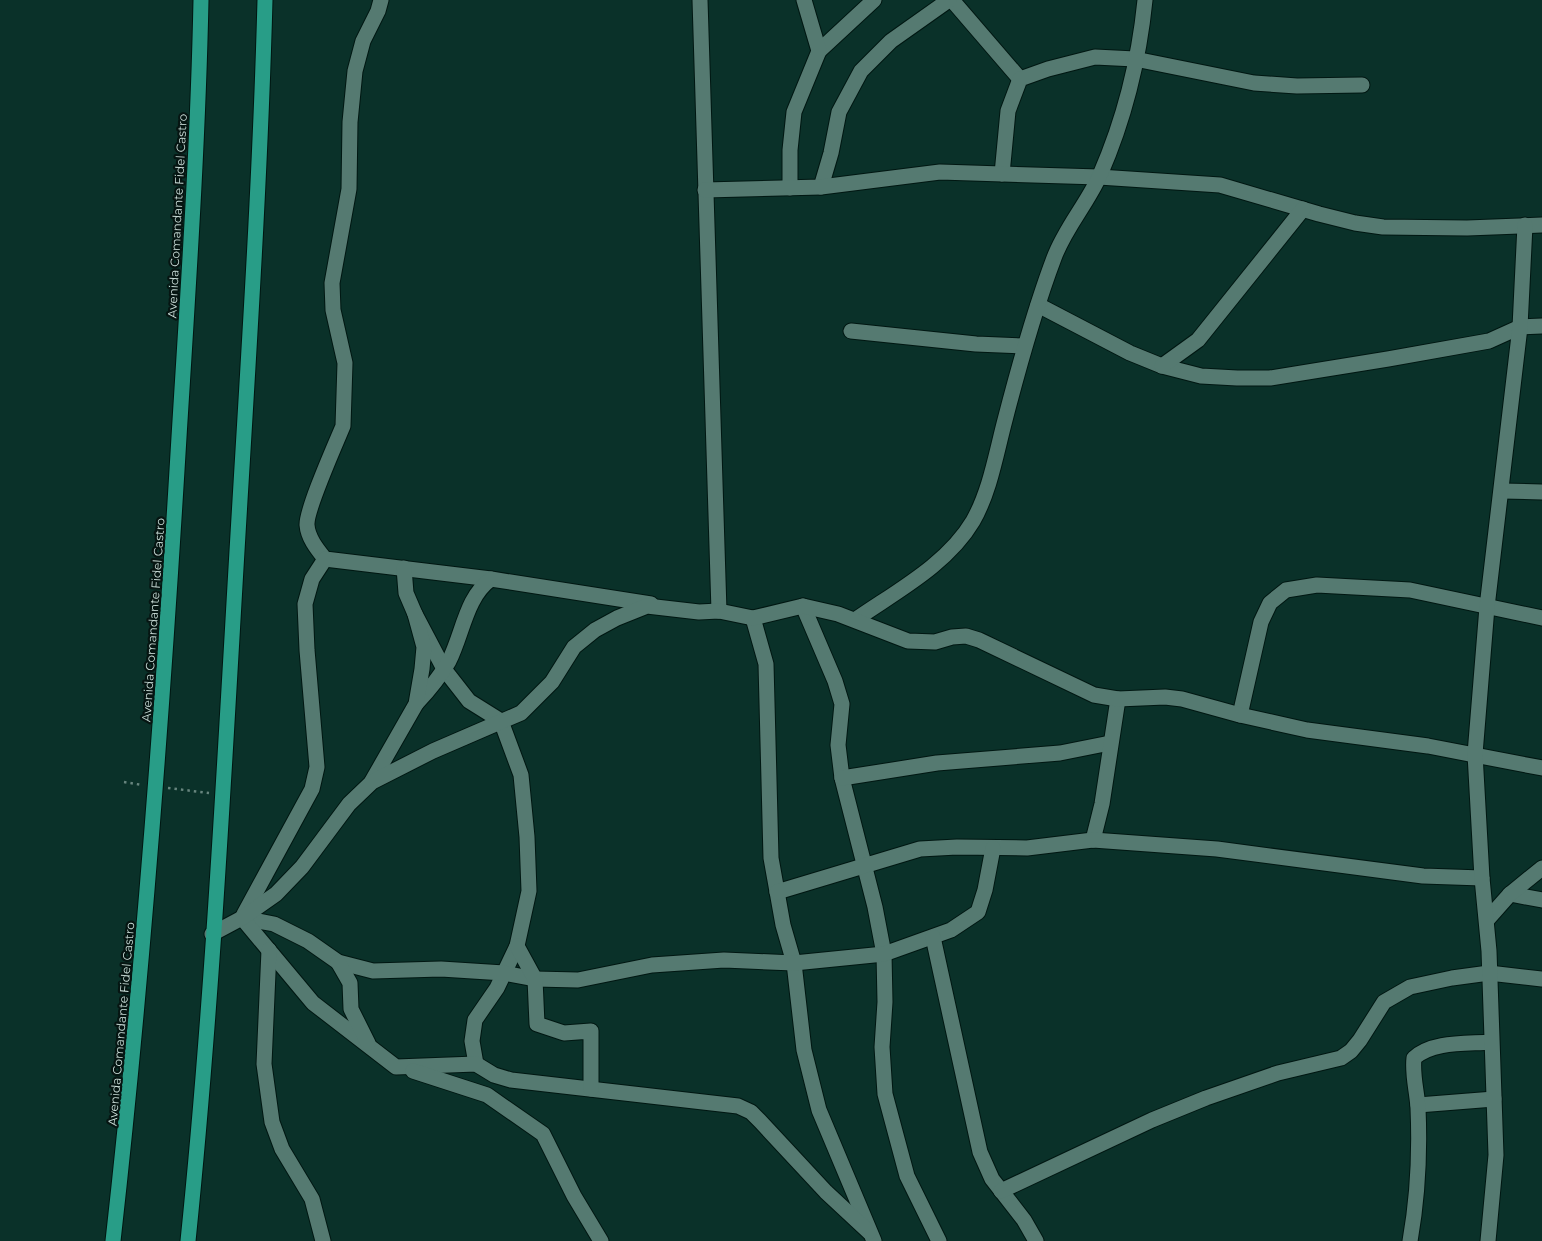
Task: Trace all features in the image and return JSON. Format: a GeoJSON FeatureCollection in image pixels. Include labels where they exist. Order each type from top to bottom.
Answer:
{"type":"FeatureCollection","features":[{"type":"Feature","properties":{"kind":"highway","name":"Avenida Comandante Fidel Castro"},"geometry":{"type":"LineString","coordinates":[[113,1241],[135,1048],[164,703],[199,113],[202,0]]}},
{"type":"Feature","properties":{"kind":"highway"},"geometry":{"type":"LineString","coordinates":[[188,1241],[212,934],[262,118],[265,0]]}},
{"type":"Feature","properties":{"kind":"street"},"geometry":{"type":"LineString","coordinates":[[381,0],[378,11],[363,41],[354,72],[350,122],[349,189],[332,283],[333,310],[345,363],[345,414],[343,426],[315,494],[307,524],[314,544],[325,558],[492,579],[699,612]]}},
{"type":"Feature","properties":{"kind":"street"},"geometry":{"type":"LineString","coordinates":[[700,0],[719,611]]}},
{"type":"Feature","properties":{"kind":"street"},"geometry":{"type":"LineString","coordinates":[[804,0],[819,51]]}},
{"type":"Feature","properties":{"kind":"street"},"geometry":{"type":"LineString","coordinates":[[790,188],[790,150],[794,112],[819,51],[874,0]]}},
{"type":"Feature","properties":{"kind":"street"},"geometry":{"type":"LineString","coordinates":[[821,187],[831,153],[838,112],[861,72],[891,41],[950,0],[1020,79]]}},
{"type":"Feature","properties":{"kind":"street"},"geometry":{"type":"LineString","coordinates":[[855,620],[936,564],[962,537],[973,521],[988,482],[1024,346],[1054,256],[1071,222],[1099,177],[1123,115],[1136,60],[1145,0]]}},
{"type":"Feature","properties":{"kind":"street"},"geometry":{"type":"LineString","coordinates":[[1002,174],[1008,111],[1020,79],[1048,68],[1095,57],[1136,60],[1254,83],[1297,86],[1362,85]]}},
{"type":"Feature","properties":{"kind":"street"},"geometry":{"type":"LineString","coordinates":[[705,190],[821,187],[940,172],[1099,177],[1220,185],[1355,223],[1383,226],[1467,228],[1542,225]]}},
{"type":"Feature","properties":{"kind":"street"},"geometry":{"type":"LineString","coordinates":[[1162,366],[1198,340],[1302,209]]}},
{"type":"Feature","properties":{"kind":"street"},"geometry":{"type":"LineString","coordinates":[[1488,1241],[1496,1171],[1487,920],[1482,878],[1475,754],[1487,607],[1520,327],[1525,225]]}},
{"type":"Feature","properties":{"kind":"street"},"geometry":{"type":"LineString","coordinates":[[1038,305],[1130,353],[1162,366],[1201,376],[1237,378],[1270,378],[1488,341],[1520,327],[1542,326]]}},
{"type":"Feature","properties":{"kind":"street"},"geometry":{"type":"LineString","coordinates":[[851,331],[976,344],[1024,346]]}},
{"type":"Feature","properties":{"kind":"street"},"geometry":{"type":"LineString","coordinates":[[1502,491],[1542,492]]}},
{"type":"Feature","properties":{"kind":"street"},"geometry":{"type":"LineString","coordinates":[[242,918],[312,789],[317,768],[305,604],[312,579],[325,558]]}},
{"type":"Feature","properties":{"kind":"street"},"geometry":{"type":"LineString","coordinates":[[404,568],[406,593],[444,669],[469,701],[501,721],[521,775],[527,837],[529,891],[517,946],[504,973],[475,1020],[472,1042],[476,1064]]}},
{"type":"Feature","properties":{"kind":"street"},"geometry":{"type":"LineString","coordinates":[[372,782],[416,704],[444,669],[457,642],[474,597],[481,586],[492,579]]}},
{"type":"Feature","properties":{"kind":"street"},"geometry":{"type":"LineString","coordinates":[[1240,715],[1261,622],[1270,603],[1286,590],[1317,585],[1410,590],[1542,618]]}},
{"type":"Feature","properties":{"kind":"street"},"geometry":{"type":"LineString","coordinates":[[212,934],[242,918],[276,894],[302,867],[348,804],[372,782],[433,751],[521,713],[536,701],[552,682],[574,647],[595,630],[616,618],[647,606],[699,612],[719,611],[753,618],[804,606],[855,620],[908,640],[935,642],[952,637],[966,636],[990,645],[1094,695],[1118,699],[1165,697],[1307,730],[1475,754],[1542,768]]}},
{"type":"Feature","properties":{"kind":"street"},"geometry":{"type":"LineString","coordinates":[[804,606],[835,681],[842,704],[838,745],[842,778],[884,954],[886,1002],[882,1047],[885,1094],[907,1176],[939,1241]]}},
{"type":"Feature","properties":{"kind":"street"},"geometry":{"type":"LineString","coordinates":[[415,614],[424,647],[424,658],[416,704]]}},
{"type":"Feature","properties":{"kind":"street"},"geometry":{"type":"LineString","coordinates":[[753,618],[766,664],[771,858],[783,926],[794,963],[804,1050],[814,1095],[871,1236]]}},
{"type":"Feature","properties":{"kind":"street"},"geometry":{"type":"LineString","coordinates":[[1093,840],[1102,804],[1118,699]]}},
{"type":"Feature","properties":{"kind":"street"},"geometry":{"type":"LineString","coordinates":[[842,778],[937,763],[1060,753],[1110,743]]}},
{"type":"Feature","properties":{"kind":"street"},"geometry":{"type":"LineString","coordinates":[[777,892],[920,850],[1027,848],[1093,840],[1217,849],[1424,876],[1482,878]]}},
{"type":"Feature","properties":{"kind":"street"},"geometry":{"type":"LineString","coordinates":[[242,918],[274,924],[308,941],[338,962],[373,971],[441,969],[504,973],[535,979],[578,980],[652,965],[724,960],[794,963],[884,954],[951,930],[978,912],[985,890],[993,848]]}},
{"type":"Feature","properties":{"kind":"street"},"geometry":{"type":"LineString","coordinates":[[1487,920],[1510,894],[1542,868]]}},
{"type":"Feature","properties":{"kind":"street"},"geometry":{"type":"LineString","coordinates":[[1510,894],[1542,900]]}},
{"type":"Feature","properties":{"kind":"street"},"geometry":{"type":"LineString","coordinates":[[242,918],[313,1003],[396,1067],[444,1080],[487,1095],[543,1134],[574,1196],[601,1241]]}},
{"type":"Feature","properties":{"kind":"street"},"geometry":{"type":"LineString","coordinates":[[933,937],[980,1152],[992,1179],[1024,1220],[1036,1241]]}},
{"type":"Feature","properties":{"kind":"street"},"geometry":{"type":"LineString","coordinates":[[517,946],[535,979],[537,1024],[564,1032],[591,1031],[591,1089]]}},
{"type":"Feature","properties":{"kind":"street"},"geometry":{"type":"LineString","coordinates":[[269,950],[264,1064],[272,1122],[282,1149],[312,1199],[323,1241]]}},
{"type":"Feature","properties":{"kind":"street"},"geometry":{"type":"LineString","coordinates":[[338,962],[350,983],[351,1008],[370,1047]]}},
{"type":"Feature","properties":{"kind":"street"},"geometry":{"type":"LineString","coordinates":[[1001,1191],[1206,1098],[1278,1073],[1341,1058],[1360,1040],[1384,1002],[1410,987],[1452,978],[1489,973],[1542,979]]}},
{"type":"Feature","properties":{"kind":"street"},"geometry":{"type":"LineString","coordinates":[[1410,1241],[1419,1173],[1418,1106],[1412,1070],[1414,1058],[1420,1052],[1442,1046],[1491,1042]]}},
{"type":"Feature","properties":{"kind":"street"},"geometry":{"type":"LineString","coordinates":[[396,1067],[476,1064],[494,1075],[511,1080],[738,1106],[750,1112],[871,1236]]}},
{"type":"Feature","properties":{"kind":"street"},"geometry":{"type":"LineString","coordinates":[[1418,1106],[1494,1098]]}},
{"type":"Feature","properties":{"kind":"path"},"geometry":{"type":"LineString","coordinates":[[124,782],[152,786]]}},
{"type":"Feature","properties":{"kind":"path"},"geometry":{"type":"LineString","coordinates":[[161,787],[216,794]]}}]}
